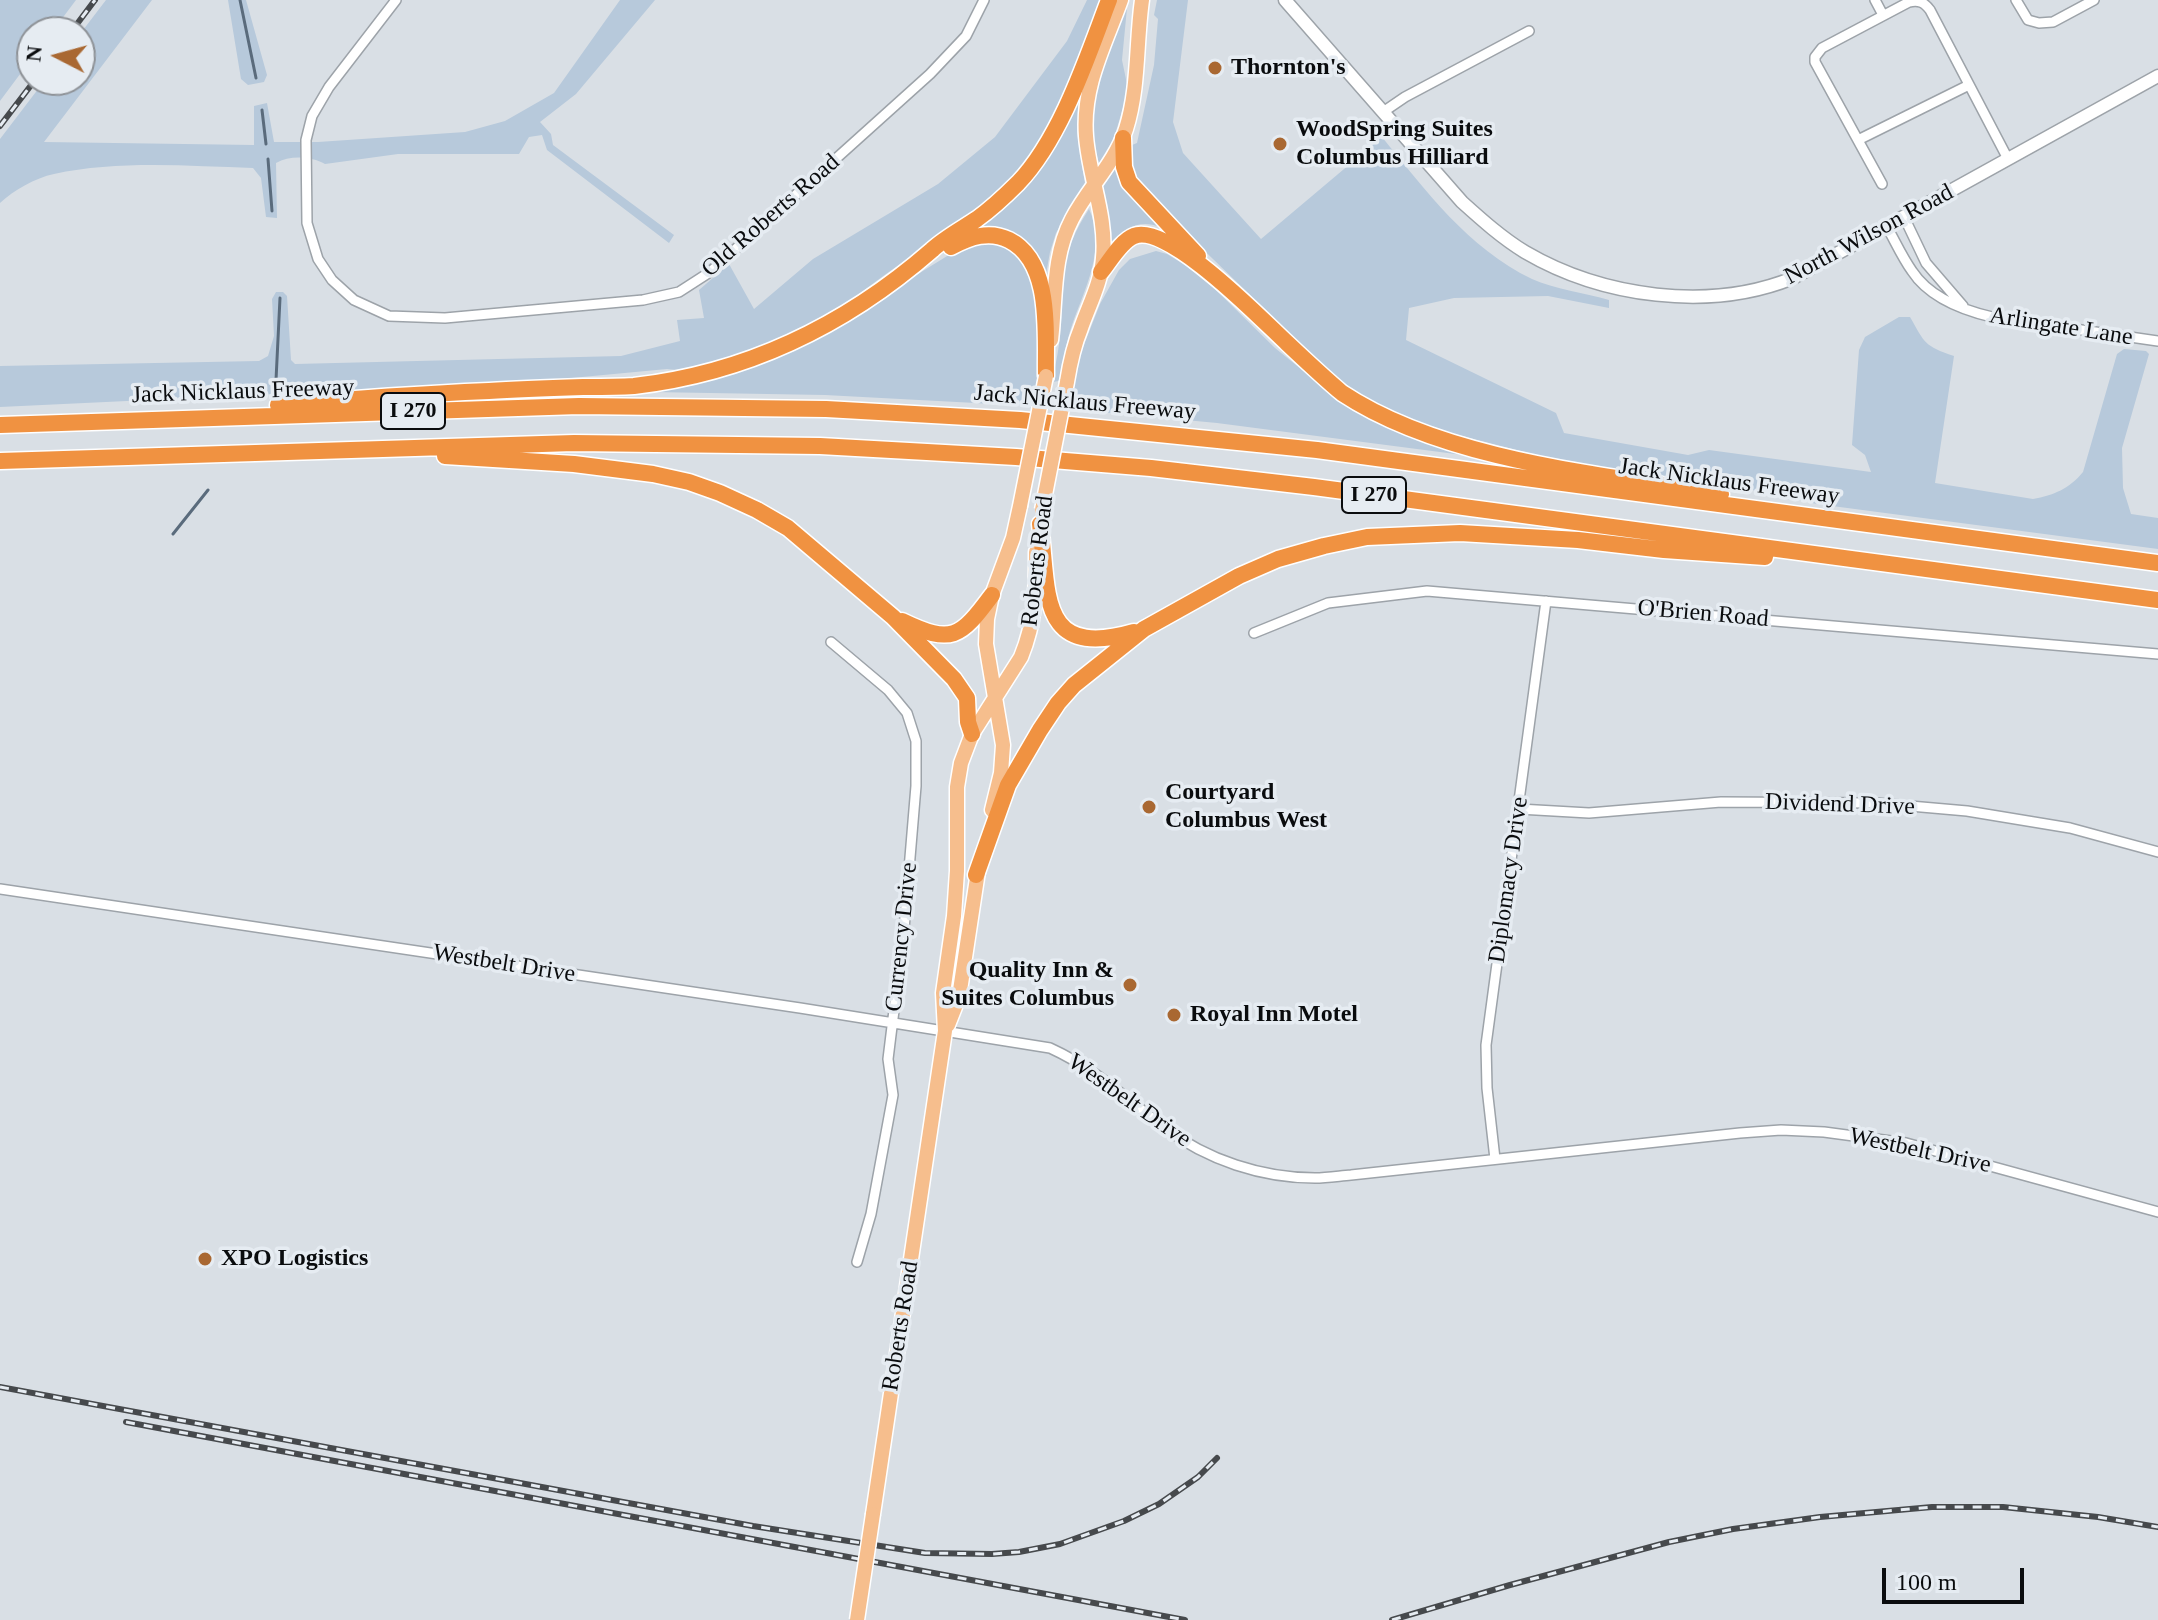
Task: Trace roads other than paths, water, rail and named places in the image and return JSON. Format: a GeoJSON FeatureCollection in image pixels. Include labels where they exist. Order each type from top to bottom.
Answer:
{"type":"FeatureCollection","features":[{"type":"Feature","properties":{"kind":"highway"},"geometry":{"type":"LineString","coordinates":[[193,417],[269,405],[380,397],[633,386],[717,370],[759,357],[848,312],[981,216],[1019,181],[1040,154],[1066,106],[1109,0]]}},
{"type":"Feature","properties":{"kind":"highway"},"geometry":{"type":"LineString","coordinates":[[1123,138],[1124,167],[1129,182],[1181,235],[1220,281]]}},
{"type":"Feature","properties":{"kind":"highway"},"geometry":{"type":"LineString","coordinates":[[921,261],[965,239],[981,235],[1003,237],[1023,249],[1034,264],[1042,295],[1046,376]]}},
{"type":"Feature","properties":{"kind":"highway"},"geometry":{"type":"LineString","coordinates":[[1101,272],[1129,239],[1135,235],[1148,235],[1194,260],[1342,393],[1388,420],[1500,455],[1748,498],[1821,518]]}},
{"type":"Feature","properties":{"kind":"highway","name":"Jack Nicklaus Freeway"},"geometry":{"type":"LineString","coordinates":[[0,425],[579,406],[826,409],[1020,420],[1317,450],[2158,563]]}},
{"type":"Feature","properties":{"kind":"highway","name":"I 270"},"geometry":{"type":"LineString","coordinates":[[0,461],[347,449],[621,444],[820,446],[1016,457],[1151,468],[1314,487],[2158,600]]}},
{"type":"Feature","properties":{"kind":"highway"},"geometry":{"type":"LineString","coordinates":[[347,449],[574,464],[642,472],[689,482],[745,504],[788,528],[893,617],[954,679],[967,698],[972,734]]}},
{"type":"Feature","properties":{"kind":"highway"},"geometry":{"type":"LineString","coordinates":[[1041,517],[1052,614],[1059,624],[1068,632],[1098,639],[1114,638],[1144,629]]}},
{"type":"Feature","properties":{"kind":"highway"},"geometry":{"type":"LineString","coordinates":[[976,875],[1008,785],[1058,703],[1074,685],[1144,629],[1239,576],[1278,559],[1367,537],[1460,533],[1926,569]]}},
{"type":"Feature","properties":{"kind":"highway"},"geometry":{"type":"LineString","coordinates":[[893,617],[924,632],[952,635],[976,617],[992,595]]}},
{"type":"Feature","properties":{"kind":"main road","name":"Roberts Road"},"geometry":{"type":"LineString","coordinates":[[857,1620],[945,1031],[943,993],[957,871],[957,787],[961,763],[972,734],[1021,657],[1032,626],[1041,517],[1067,382],[1075,345],[1103,258],[1103,233],[1086,137],[1088,98],[1092,76],[1121,0]]}},
{"type":"Feature","properties":{"kind":"main road","name":"Roberts Road"},"geometry":{"type":"LineString","coordinates":[[945,1031],[959,997],[976,875],[1003,760],[986,632],[992,595],[1009,551],[1046,376],[1062,243],[1071,220],[1123,138],[1133,100],[1142,0]]}},
{"type":"Feature","properties":{"kind":"main road","name":"North Wilson Road"},"geometry":{"type":"LineString","coordinates":[[1285,0],[1462,202],[1489,227],[1518,247],[1572,274],[1614,287],[1665,294],[1716,295],[1752,291],[1793,278],[2158,76]]}},
{"type":"Feature","properties":{"kind":"street","name":"Old Roberts Road"},"geometry":{"type":"LineString","coordinates":[[396,0],[329,87],[312,116],[306,140],[307,223],[312,245],[328,275],[354,300],[389,316],[445,318],[643,300],[679,292],[710,272],[930,74],[966,36],[984,0]]}},
{"type":"Feature","properties":{"kind":"street"},"geometry":{"type":"LineString","coordinates":[[1875,0],[1883,15]]}},
{"type":"Feature","properties":{"kind":"street"},"geometry":{"type":"LineString","coordinates":[[1882,184],[1815,57],[1822,48],[1917,0],[1925,3],[2008,159]]}},
{"type":"Feature","properties":{"kind":"street"},"geometry":{"type":"LineString","coordinates":[[2016,0],[2028,20],[2039,23],[2053,22],[2094,0]]}},
{"type":"Feature","properties":{"kind":"street"},"geometry":{"type":"LineString","coordinates":[[1383,112],[1405,97],[1529,31]]}},
{"type":"Feature","properties":{"kind":"street"},"geometry":{"type":"LineString","coordinates":[[1858,140],[1969,85]]}},
{"type":"Feature","properties":{"kind":"street","name":"Arlingate Lane"},"geometry":{"type":"LineString","coordinates":[[1904,217],[1926,263],[1965,309]]}},
{"type":"Feature","properties":{"kind":"street","name":"Arlingate Lane"},"geometry":{"type":"LineString","coordinates":[[1887,227],[1913,273],[1938,295],[1965,309],[2039,326],[2158,341]]}},
{"type":"Feature","properties":{"kind":"street","name":"O'Brien Road"},"geometry":{"type":"LineString","coordinates":[[1254,633],[1328,603],[1427,591],[2158,654]]}},
{"type":"Feature","properties":{"kind":"street","name":"Diplomacy Drive"},"geometry":{"type":"LineString","coordinates":[[1495,1159],[1486,1045],[1546,601]]}},
{"type":"Feature","properties":{"kind":"street","name":"Currency Drive"},"geometry":{"type":"LineString","coordinates":[[831,642],[888,690],[907,713],[916,741],[916,786],[905,917],[888,1059],[893,1095],[871,1214],[857,1262]]}},
{"type":"Feature","properties":{"kind":"street","name":"Dividend Drive"},"geometry":{"type":"LineString","coordinates":[[1519,809],[1589,813],[1721,802],[1876,803],[1967,811],[2070,828],[2158,852]]}},
{"type":"Feature","properties":{"kind":"street","name":"Westbelt Drive"},"geometry":{"type":"LineString","coordinates":[[0,889],[1050,1048],[1076,1060],[1112,1085],[1183,1141],[1224,1161],[1264,1172],[1318,1178],[1781,1130],[1824,1132],[1906,1143],[2158,1212]]}},
{"type":"Feature","properties":{"kind":"waterway"},"geometry":{"type":"LineString","coordinates":[[240,0],[256,78]]}},
{"type":"Feature","properties":{"kind":"waterway"},"geometry":{"type":"LineString","coordinates":[[262,110],[266,144]]}},
{"type":"Feature","properties":{"kind":"waterway"},"geometry":{"type":"LineString","coordinates":[[268,159],[272,211]]}},
{"type":"Feature","properties":{"kind":"waterway"},"geometry":{"type":"LineString","coordinates":[[276,380],[280,298]]}},
{"type":"Feature","properties":{"kind":"waterway"},"geometry":{"type":"LineString","coordinates":[[173,534],[208,490]]}},
{"type":"Feature","properties":{"kind":"railway"},"geometry":{"type":"LineString","coordinates":[[83,16],[95,0]]}},
{"type":"Feature","properties":{"kind":"railway"},"geometry":{"type":"LineString","coordinates":[[0,126],[23,96]]}},
{"type":"Feature","properties":{"kind":"railway"},"geometry":{"type":"LineString","coordinates":[[0,1387],[753,1526],[925,1553],[992,1554],[1060,1544],[1124,1521],[1159,1504],[1198,1477],[1217,1458]]}},
{"type":"Feature","properties":{"kind":"railway"},"geometry":{"type":"LineString","coordinates":[[126,1422],[1185,1620]]}},
{"type":"Feature","properties":{"kind":"railway"},"geometry":{"type":"LineString","coordinates":[[1392,1620],[1669,1542],[1820,1517],[1932,1507],[2003,1507],[2158,1527]]}},
{"type":"Feature","properties":{"kind":"place","name":"Thornton's"},"geometry":{"type":"Point","coordinates":[1215,68]}},
{"type":"Feature","properties":{"kind":"place","name":"WoodSpring Suites Columbus Hilliard"},"geometry":{"type":"Point","coordinates":[1280,144]}},
{"type":"Feature","properties":{"kind":"place","name":"Courtyard Columbus West"},"geometry":{"type":"Point","coordinates":[1149,807]}},
{"type":"Feature","properties":{"kind":"place","name":"Quality Inn & Suites Columbus"},"geometry":{"type":"Point","coordinates":[1130,985]}},
{"type":"Feature","properties":{"kind":"place","name":"Royal Inn Motel"},"geometry":{"type":"Point","coordinates":[1174,1015]}},
{"type":"Feature","properties":{"kind":"place","name":"XPO Logistics"},"geometry":{"type":"Point","coordinates":[205,1259]}}]}
